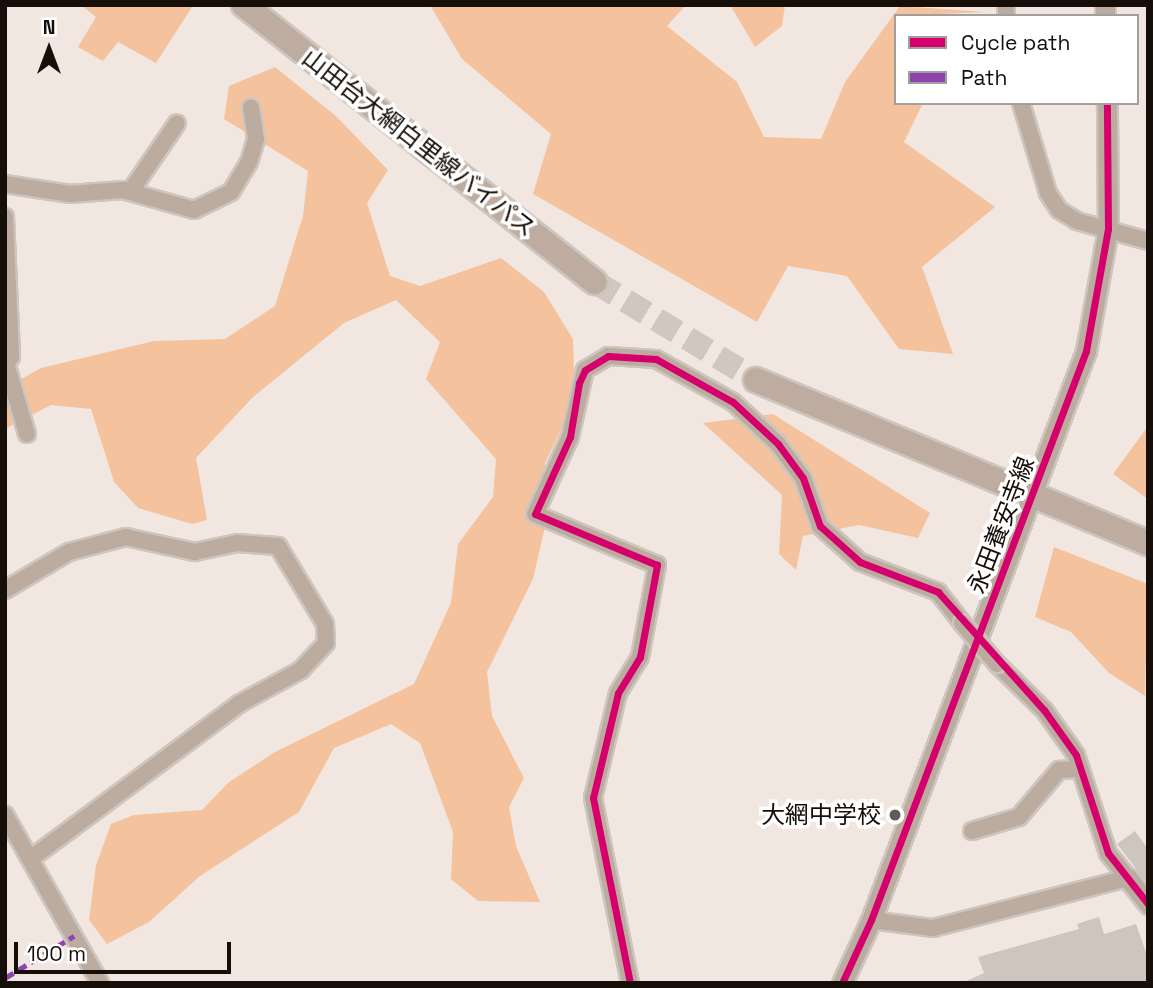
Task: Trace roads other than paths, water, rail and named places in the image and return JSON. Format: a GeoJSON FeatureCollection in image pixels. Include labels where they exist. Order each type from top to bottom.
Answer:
{"type":"FeatureCollection","features":[{"type":"Feature","properties":{"kind":"main road","name":"山田台大網白里線バイパス"},"geometry":{"type":"LineString","coordinates":[[244,5],[595,282]]}},
{"type":"Feature","properties":{"kind":"main road"},"geometry":{"type":"LineString","coordinates":[[756,380],[1034,493],[1148,543]]}},
{"type":"Feature","properties":{"kind":"street"},"geometry":{"type":"LineString","coordinates":[[1022,105],[1048,193],[1059,210],[1148,241]]}},
{"type":"Feature","properties":{"kind":"street","name":"永田養安寺線"},"geometry":{"type":"LineString","coordinates":[[842,983],[871,920],[1086,351],[1108,229],[1107,105]]}},
{"type":"Feature","properties":{"kind":"street"},"geometry":{"type":"LineString","coordinates":[[5,184],[69,194],[130,192],[184,211],[231,192],[254,150],[251,107]]}},
{"type":"Feature","properties":{"kind":"street"},"geometry":{"type":"LineString","coordinates":[[130,192],[177,123]]}},
{"type":"Feature","properties":{"kind":"street"},"geometry":{"type":"LineString","coordinates":[[5,217],[11,357],[6,363],[27,435]]}},
{"type":"Feature","properties":{"kind":"street"},"geometry":{"type":"LineString","coordinates":[[629,983],[593,798],[618,693],[640,657],[657,565],[535,514],[570,437],[585,370],[608,356],[656,359],[733,402],[778,444],[803,478],[820,526],[860,562],[938,592],[997,664],[1044,710],[1081,769],[1108,853],[1148,904]]}},
{"type":"Feature","properties":{"kind":"street"},"geometry":{"type":"LineString","coordinates":[[5,590],[69,552],[126,537],[195,552],[237,543],[278,546],[325,624],[326,643],[301,670],[239,704],[30,859]]}},
{"type":"Feature","properties":{"kind":"street"},"geometry":{"type":"LineString","coordinates":[[972,831],[1019,817],[1059,770],[1081,769]]}},
{"type":"Feature","properties":{"kind":"street"},"geometry":{"type":"LineString","coordinates":[[5,815],[100,983]]}},
{"type":"Feature","properties":{"kind":"street"},"geometry":{"type":"LineString","coordinates":[[871,920],[933,928],[1128,878]]}},
{"type":"Feature","properties":{"kind":"tunnel"},"geometry":{"type":"LineString","coordinates":[[595,282],[756,380]]}},
{"type":"Feature","properties":{"kind":"place","name":"大網中学校"},"geometry":{"type":"Point","coordinates":[895,815]}}]}
